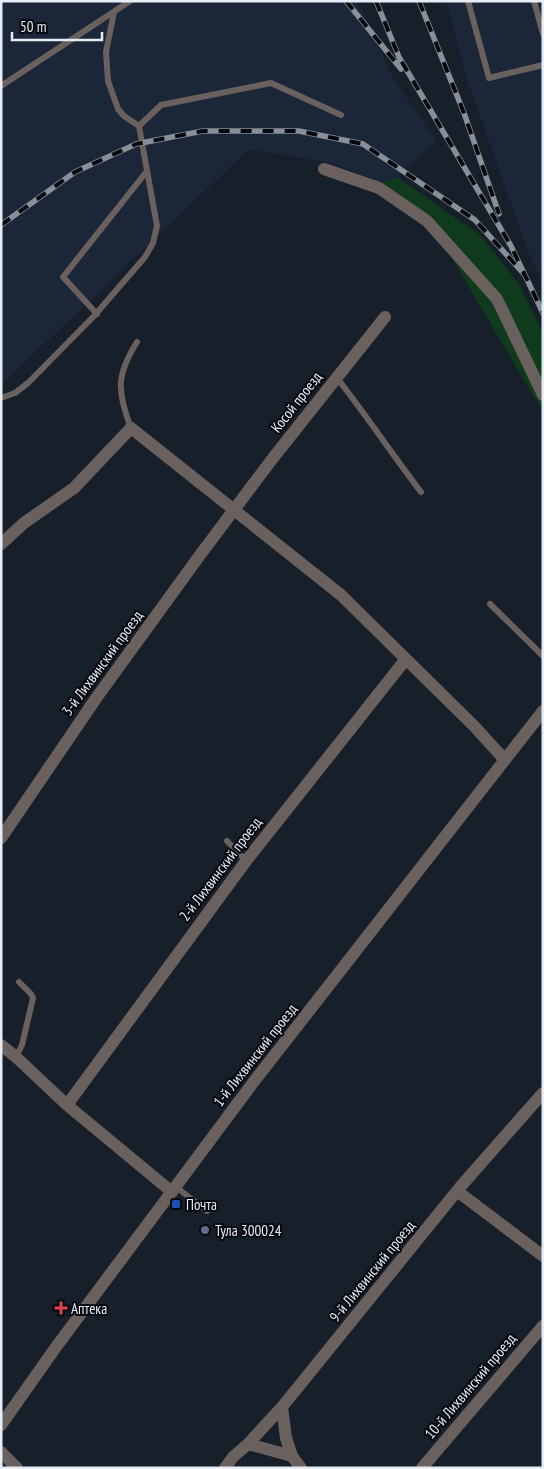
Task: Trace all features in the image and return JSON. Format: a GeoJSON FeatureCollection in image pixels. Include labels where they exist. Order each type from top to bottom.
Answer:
{"type":"FeatureCollection","features":[{"type":"Feature","properties":{"kind":"street"},"geometry":{"type":"LineString","coordinates":[[324,169],[379,188],[427,221],[497,299],[543,395]]}},
{"type":"Feature","properties":{"kind":"street","name":"Косой проезд"},"geometry":{"type":"LineString","coordinates":[[235,510],[273,458],[385,316]]}},
{"type":"Feature","properties":{"kind":"street"},"geometry":{"type":"LineString","coordinates":[[1,544],[24,523],[74,488],[131,428],[341,595],[474,726],[505,760]]}},
{"type":"Feature","properties":{"kind":"street","name":"3-й Лихвинский проезд"},"geometry":{"type":"LineString","coordinates":[[1,838],[97,697],[235,510]]}},
{"type":"Feature","properties":{"kind":"street","name":"2-й Лихвинский проезд"},"geometry":{"type":"LineString","coordinates":[[67,1104],[246,861],[406,659]]}},
{"type":"Feature","properties":{"kind":"street","name":"1-й Лихвинский проезд"},"geometry":{"type":"LineString","coordinates":[[2,1423],[56,1347],[252,1084],[543,711]]}},
{"type":"Feature","properties":{"kind":"street"},"geometry":{"type":"LineString","coordinates":[[7,1053],[174,1190]]}},
{"type":"Feature","properties":{"kind":"street","name":"9-й Лихвинский проезд"},"geometry":{"type":"LineString","coordinates":[[225,1468],[233,1457],[282,1408],[457,1191],[543,1094]]}},
{"type":"Feature","properties":{"kind":"street"},"geometry":{"type":"LineString","coordinates":[[457,1191],[543,1256]]}},
{"type":"Feature","properties":{"kind":"street","name":"10-й Лихвинский проезд"},"geometry":{"type":"LineString","coordinates":[[422,1468],[543,1326]]}},
{"type":"Feature","properties":{"kind":"street"},"geometry":{"type":"LineString","coordinates":[[282,1408],[286,1438],[292,1456],[301,1468]]}},
{"type":"Feature","properties":{"kind":"street"},"geometry":{"type":"LineString","coordinates":[[248,1444],[292,1456]]}},
{"type":"Feature","properties":{"kind":"street"},"geometry":{"type":"LineString","coordinates":[[1,1452],[16,1468]]}},
{"type":"Feature","properties":{"kind":"lane"},"geometry":{"type":"LineString","coordinates":[[1,86],[130,1]]}},
{"type":"Feature","properties":{"kind":"lane"},"geometry":{"type":"LineString","coordinates":[[468,1],[489,78],[543,66]]}},
{"type":"Feature","properties":{"kind":"lane"},"geometry":{"type":"LineString","coordinates":[[534,1],[543,34]]}},
{"type":"Feature","properties":{"kind":"lane"},"geometry":{"type":"LineString","coordinates":[[1,398],[15,393],[28,383],[97,314],[145,257],[155,239],[157,226],[139,126],[124,116],[118,109],[108,81],[106,52],[114,12]]}},
{"type":"Feature","properties":{"kind":"lane"},"geometry":{"type":"LineString","coordinates":[[139,126],[161,104],[271,83],[340,116]]}},
{"type":"Feature","properties":{"kind":"lane"},"geometry":{"type":"LineString","coordinates":[[97,314],[63,277],[147,170]]}},
{"type":"Feature","properties":{"kind":"lane"},"geometry":{"type":"LineString","coordinates":[[131,428],[123,408],[121,376],[126,358],[137,342]]}},
{"type":"Feature","properties":{"kind":"lane"},"geometry":{"type":"LineString","coordinates":[[336,378],[368,418],[421,492]]}},
{"type":"Feature","properties":{"kind":"lane"},"geometry":{"type":"LineString","coordinates":[[490,604],[543,656]]}},
{"type":"Feature","properties":{"kind":"lane"},"geometry":{"type":"LineString","coordinates":[[227,841],[246,861]]}},
{"type":"Feature","properties":{"kind":"lane"},"geometry":{"type":"LineString","coordinates":[[7,1053],[22,1045],[33,998],[32,994],[19,982]]}},
{"type":"Feature","properties":{"kind":"lane"},"geometry":{"type":"LineString","coordinates":[[174,1190],[207,1211]]}},
{"type":"Feature","properties":{"kind":"shaded area"},"geometry":{"type":"Polygon","coordinates":[[[1,1],[358,1],[392,76],[436,141],[397,177],[382,183],[332,163],[249,149],[1,385],[1,1]]]}},
{"type":"Feature","properties":{"kind":"shaded area"},"geometry":{"type":"Polygon","coordinates":[[[446,1],[543,1],[543,284],[529,254],[469,85],[446,1]]]}},
{"type":"Feature","properties":{"kind":"green space"},"geometry":{"type":"Polygon","coordinates":[[[397,177],[480,235],[519,284],[543,333],[543,412],[425,213],[382,183],[397,177]]]}},
{"type":"Feature","properties":{"kind":"railway"},"geometry":{"type":"LineString","coordinates":[[346,1],[401,69]]}},
{"type":"Feature","properties":{"kind":"railway"},"geometry":{"type":"LineString","coordinates":[[376,1],[399,57],[511,246],[543,313]]}},
{"type":"Feature","properties":{"kind":"railway"},"geometry":{"type":"LineString","coordinates":[[419,1],[464,113],[499,214]]}},
{"type":"Feature","properties":{"kind":"railway"},"geometry":{"type":"LineString","coordinates":[[1,225],[75,172],[136,144],[203,131],[299,131],[363,144],[475,220],[524,274]]}},
{"type":"Feature","properties":{"kind":"place","name":"Почта"},"geometry":{"type":"Point","coordinates":[176,1204]}},
{"type":"Feature","properties":{"kind":"place","name":"Тула 300024"},"geometry":{"type":"Point","coordinates":[205,1230]}},
{"type":"Feature","properties":{"kind":"place","name":"Аптека"},"geometry":{"type":"Point","coordinates":[61,1308]}}]}
